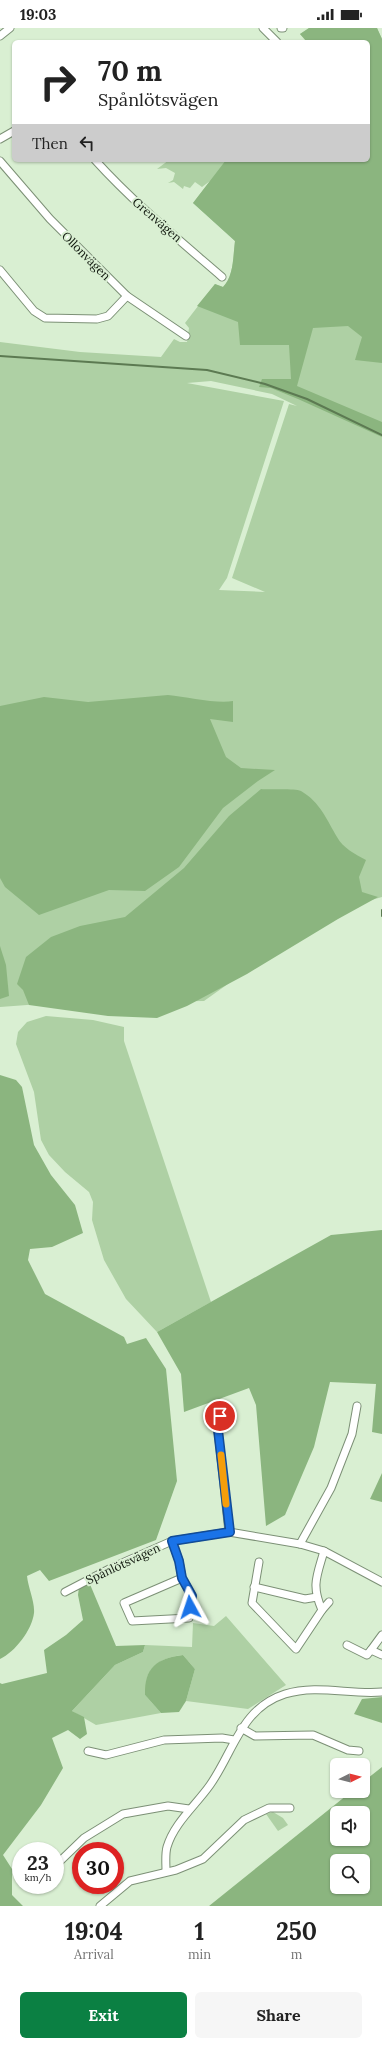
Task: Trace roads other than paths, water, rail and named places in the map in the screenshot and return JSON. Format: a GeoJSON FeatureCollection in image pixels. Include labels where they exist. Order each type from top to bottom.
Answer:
{"type":"FeatureCollection","features":[{"type":"Feature","properties":{"kind":"street"},"geometry":{"type":"LineString","coordinates":[[0,36],[10,28]]}},
{"type":"Feature","properties":{"kind":"street"},"geometry":{"type":"LineString","coordinates":[[263,28],[275,40]]}},
{"type":"Feature","properties":{"kind":"street"},"geometry":{"type":"LineString","coordinates":[[0,139],[12,132]]}},
{"type":"Feature","properties":{"kind":"street","name":"Ollonvägen"},"geometry":{"type":"LineString","coordinates":[[0,161],[50,219],[127,296],[186,336]]}},
{"type":"Feature","properties":{"kind":"street","name":"Grenvägen"},"geometry":{"type":"LineString","coordinates":[[97,162],[121,189],[222,277]]}},
{"type":"Feature","properties":{"kind":"street"},"geometry":{"type":"LineString","coordinates":[[0,270],[34,310],[45,318],[97,320],[108,316],[127,296]]}},
{"type":"Feature","properties":{"kind":"street"},"geometry":{"type":"LineString","coordinates":[[300,1544],[331,1488],[352,1434],[357,1406]]}},
{"type":"Feature","properties":{"kind":"street"},"geometry":{"type":"LineString","coordinates":[[220,1416],[218,1430],[230,1532]]}},
{"type":"Feature","properties":{"kind":"street","name":"Spånlötsvägen"},"geometry":{"type":"LineString","coordinates":[[65,1592],[113,1567],[172,1541],[230,1532],[300,1544],[324,1551],[382,1581]]}},
{"type":"Feature","properties":{"kind":"street"},"geometry":{"type":"LineString","coordinates":[[172,1541],[179,1561],[182,1578],[192,1596],[189,1618],[132,1621],[124,1603],[182,1578]]}},
{"type":"Feature","properties":{"kind":"street"},"geometry":{"type":"LineString","coordinates":[[322,1610],[317,1597],[315,1585],[324,1551]]}},
{"type":"Feature","properties":{"kind":"street"},"geometry":{"type":"LineString","coordinates":[[259,1562],[252,1603],[296,1649],[329,1602]]}},
{"type":"Feature","properties":{"kind":"street"},"geometry":{"type":"LineString","coordinates":[[254,1587],[305,1599],[317,1597]]}},
{"type":"Feature","properties":{"kind":"street"},"geometry":{"type":"LineString","coordinates":[[347,1645],[367,1654],[382,1635]]}},
{"type":"Feature","properties":{"kind":"street"},"geometry":{"type":"LineString","coordinates":[[371,1650],[379,1655],[382,1655]]}},
{"type":"Feature","properties":{"kind":"street"},"geometry":{"type":"LineString","coordinates":[[166,1871],[166,1848],[190,1809],[210,1785],[241,1728],[259,1709],[285,1694],[303,1690],[382,1692]]}},
{"type":"Feature","properties":{"kind":"street"},"geometry":{"type":"LineString","coordinates":[[241,1728],[255,1736],[313,1735],[348,1750],[359,1751]]}},
{"type":"Feature","properties":{"kind":"street"},"geometry":{"type":"LineString","coordinates":[[88,1751],[106,1755],[164,1740],[222,1738],[234,1740]]}},
{"type":"Feature","properties":{"kind":"street"},"geometry":{"type":"LineString","coordinates":[[64,1857],[84,1838],[123,1814],[168,1806],[190,1809]]}},
{"type":"Feature","properties":{"kind":"street"},"geometry":{"type":"LineString","coordinates":[[100,1906],[130,1881],[166,1871],[176,1870],[203,1859],[244,1820],[269,1808],[290,1808]]}},
{"type":"Feature","properties":{"kind":"waterway"},"geometry":{"type":"LineString","coordinates":[[0,356],[207,370],[265,384],[307,399],[382,435]]}},
{"type":"Feature","properties":{"kind":"waterway"},"geometry":{"type":"LineString","coordinates":[[382,910],[382,916]]}}]}
